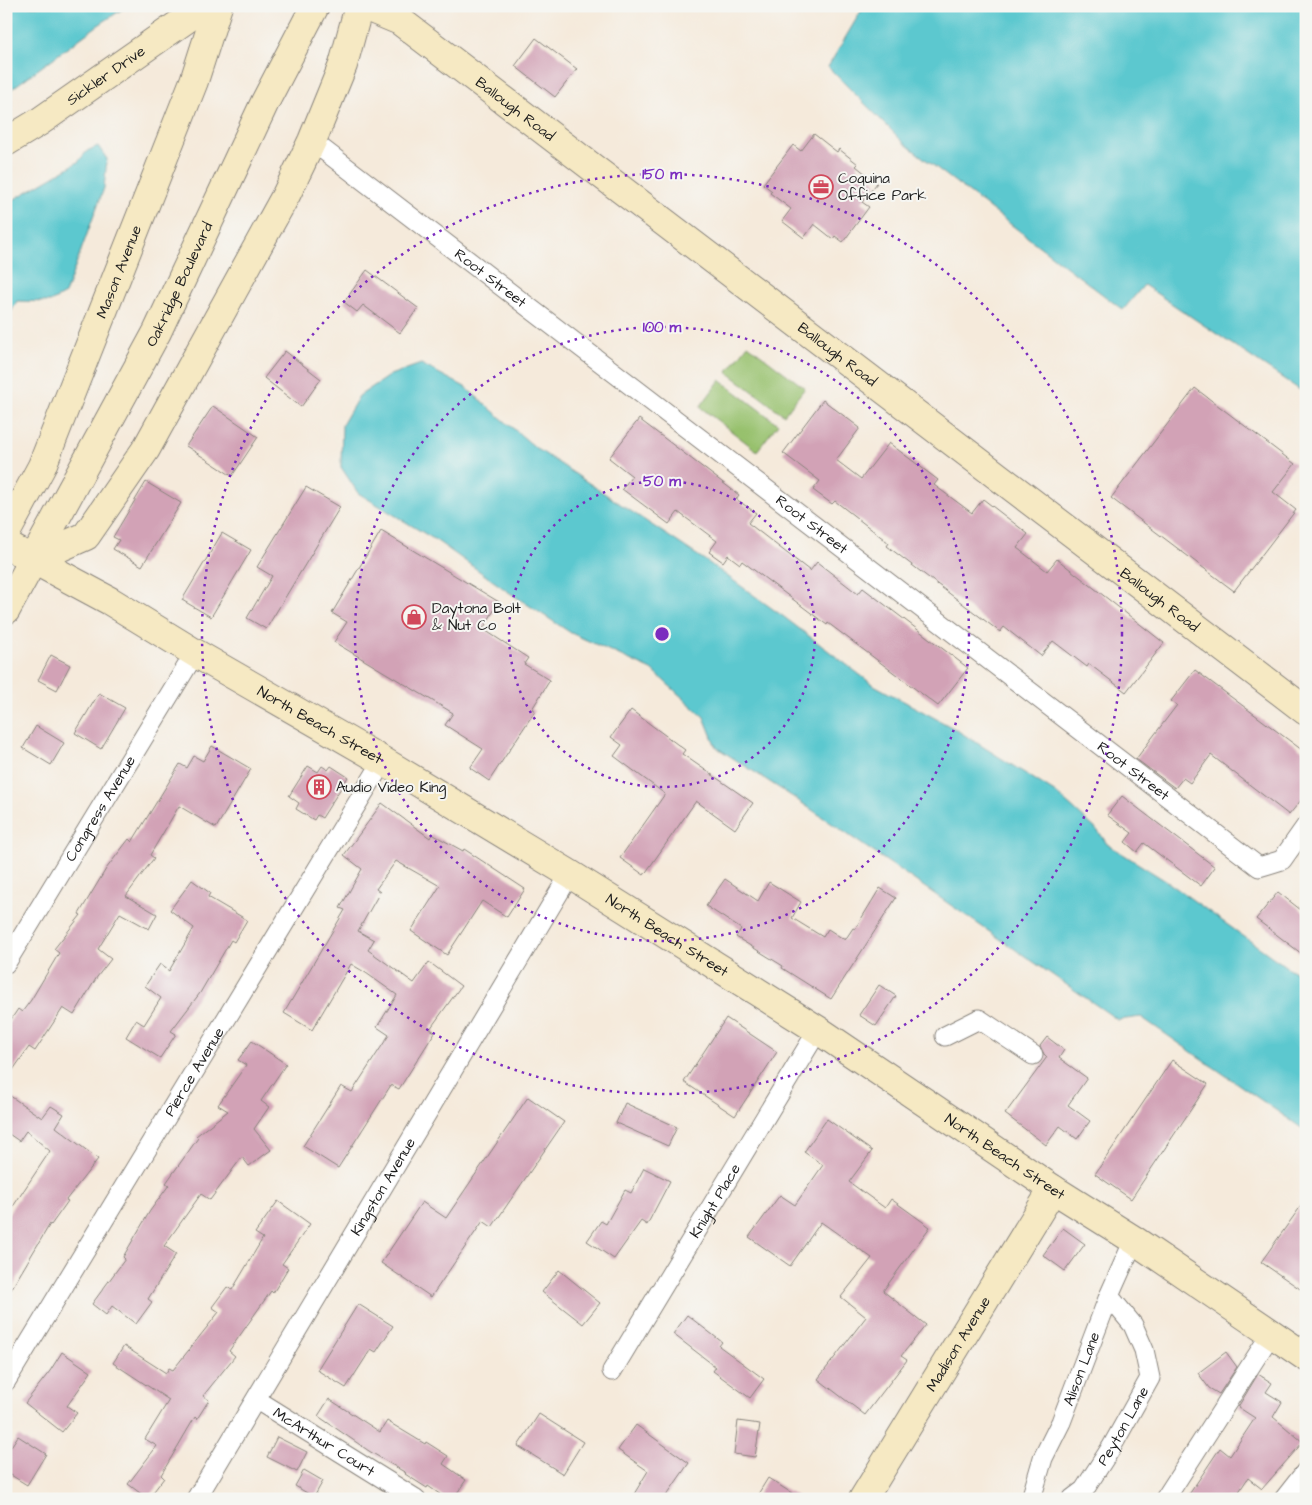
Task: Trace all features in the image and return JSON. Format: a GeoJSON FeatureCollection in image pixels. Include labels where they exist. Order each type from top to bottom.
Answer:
{"type":"FeatureCollection","features":[{"type":"Feature","properties":{"kind":"street","name":"Sickler Drive"},"geometry":{"type":"LineString","coordinates":[[6,142],[39,122],[205,6]]}},
{"type":"Feature","properties":{"kind":"street","name":"Mason Avenue"},"geometry":{"type":"LineString","coordinates":[[6,533],[42,466],[194,81],[218,6]]}},
{"type":"Feature","properties":{"kind":"street","name":"Oakridge Boulevard"},"geometry":{"type":"LineString","coordinates":[[34,559],[157,332],[265,102],[315,6]]}},
{"type":"Feature","properties":{"kind":"street"},"geometry":{"type":"LineString","coordinates":[[6,610],[34,559],[86,536],[146,449],[286,195],[312,141],[342,65],[359,6]]}},
{"type":"Feature","properties":{"kind":"street","name":"Ballough Road"},"geometry":{"type":"LineString","coordinates":[[364,6],[400,21],[1306,711]]}},
{"type":"Feature","properties":{"kind":"street","name":"Root Street"},"geometry":{"type":"LineString","coordinates":[[312,141],[1260,867],[1282,860],[1306,826]]}},
{"type":"Feature","properties":{"kind":"street","name":"North Beach Street"},"geometry":{"type":"LineString","coordinates":[[6,545],[108,600],[570,874],[818,1030],[1306,1357]]}},
{"type":"Feature","properties":{"kind":"street","name":"Congress Avenue"},"geometry":{"type":"LineString","coordinates":[[6,963],[195,652]]}},
{"type":"Feature","properties":{"kind":"street","name":"Pierce Avenue"},"geometry":{"type":"LineString","coordinates":[[6,1381],[382,761]]}},
{"type":"Feature","properties":{"kind":"street","name":"Kingston Avenue"},"geometry":{"type":"LineString","coordinates":[[196,1499],[257,1400],[570,874]]}},
{"type":"Feature","properties":{"kind":"street"},"geometry":{"type":"LineString","coordinates":[[945,1036],[979,1019],[1033,1055]]}},
{"type":"Feature","properties":{"kind":"street","name":"Knight Place"},"geometry":{"type":"LineString","coordinates":[[612,1371],[818,1030]]}},
{"type":"Feature","properties":{"kind":"street","name":"Madison Avenue"},"geometry":{"type":"LineString","coordinates":[[863,1499],[1053,1188]]}},
{"type":"Feature","properties":{"kind":"street","name":"Alison Lane"},"geometry":{"type":"LineString","coordinates":[[1031,1499],[1043,1458],[1061,1422],[1109,1296],[1134,1240]]}},
{"type":"Feature","properties":{"kind":"street","name":"Peyton Lane"},"geometry":{"type":"LineString","coordinates":[[1072,1499],[1084,1490],[1150,1378],[1144,1350],[1133,1325],[1109,1296]]}},
{"type":"Feature","properties":{"kind":"street"},"geometry":{"type":"LineString","coordinates":[[1166,1499],[1271,1334]]}},
{"type":"Feature","properties":{"kind":"street","name":"McArthur Court"},"geometry":{"type":"LineString","coordinates":[[257,1400],[416,1499]]}},
{"type":"Feature","properties":{"kind":"street"},"geometry":{"type":"LineString","coordinates":[[1284,1499],[1306,1472]]}},
{"type":"Feature","properties":{"kind":"green space"},"geometry":{"type":"Polygon","coordinates":[[[748,345],[805,388],[784,415],[727,372],[748,345]]]}},
{"type":"Feature","properties":{"kind":"green space"},"geometry":{"type":"Polygon","coordinates":[[[720,380],[778,424],[757,451],[700,407],[720,380]]]}},
{"type":"Feature","properties":{"kind":"water"},"geometry":{"type":"Polygon","coordinates":[[[6,6],[127,6],[6,93],[6,6]]]}},
{"type":"Feature","properties":{"kind":"water"},"geometry":{"type":"Polygon","coordinates":[[[864,6],[1306,6],[1306,394],[1144,285],[1123,310],[904,143],[828,67],[864,6]]]}},
{"type":"Feature","properties":{"kind":"water"},"geometry":{"type":"Polygon","coordinates":[[[98,146],[107,159],[104,188],[65,294],[50,302],[17,301],[6,321],[6,204],[78,162],[87,151],[98,146]]]}},
{"type":"Feature","properties":{"kind":"water"},"geometry":{"type":"Polygon","coordinates":[[[421,364],[465,387],[536,448],[709,563],[872,684],[955,729],[1056,793],[1099,832],[1107,844],[1169,883],[1288,968],[1306,978],[1306,1131],[1141,1017],[1118,1020],[799,801],[716,747],[704,717],[652,670],[571,633],[510,593],[437,541],[358,493],[341,467],[342,425],[359,396],[390,375],[421,364]]]}},
{"type":"Feature","properties":{"kind":"building"},"geometry":{"type":"Polygon","coordinates":[[[536,38],[577,69],[555,97],[515,66],[536,38]]]}},
{"type":"Feature","properties":{"kind":"building","name":"Coquina Office Park"},"geometry":{"type":"Polygon","coordinates":[[[814,134],[837,152],[839,149],[877,183],[862,202],[869,207],[843,242],[835,236],[833,239],[814,224],[804,238],[782,221],[791,209],[770,193],[772,191],[763,184],[793,145],[801,151],[814,134]]]}},
{"type":"Feature","properties":{"kind":"building"},"geometry":{"type":"Polygon","coordinates":[[[367,270],[418,308],[400,333],[363,305],[357,312],[344,302],[367,270]]]}},
{"type":"Feature","properties":{"kind":"building"},"geometry":{"type":"Polygon","coordinates":[[[285,351],[321,379],[301,407],[264,378],[285,351]]]}},
{"type":"Feature","properties":{"kind":"building"},"geometry":{"type":"Polygon","coordinates":[[[1195,388],[1295,464],[1273,492],[1296,510],[1234,591],[1111,498],[1195,388]]]}},
{"type":"Feature","properties":{"kind":"building"},"geometry":{"type":"Polygon","coordinates":[[[823,400],[860,428],[836,460],[861,479],[889,443],[938,480],[934,485],[972,513],[983,499],[1028,534],[1017,548],[1047,571],[1057,559],[1164,643],[1126,692],[1089,664],[1087,667],[1053,641],[1041,656],[1004,627],[1000,632],[887,546],[889,543],[835,501],[832,504],[813,490],[820,481],[783,453],[823,400]]]}},
{"type":"Feature","properties":{"kind":"building"},"geometry":{"type":"Polygon","coordinates":[[[213,406],[258,437],[232,476],[186,446],[213,406]]]}},
{"type":"Feature","properties":{"kind":"building"},"geometry":{"type":"Polygon","coordinates":[[[639,419],[739,495],[736,499],[756,513],[748,523],[810,571],[817,562],[858,594],[863,588],[968,668],[938,706],[742,561],[740,564],[728,555],[723,562],[709,552],[717,541],[678,512],[669,524],[622,489],[632,476],[609,458],[639,419]]]}},
{"type":"Feature","properties":{"kind":"building"},"geometry":{"type":"Polygon","coordinates":[[[146,482],[181,503],[142,566],[113,549],[119,540],[113,537],[146,482]]]}},
{"type":"Feature","properties":{"kind":"building"},"geometry":{"type":"Polygon","coordinates":[[[306,487],[340,507],[266,629],[247,618],[272,576],[257,567],[306,487]]]}},
{"type":"Feature","properties":{"kind":"building","name":"Daytona Bolt & Nut Co"},"geometry":{"type":"Polygon","coordinates":[[[381,531],[499,602],[483,629],[528,658],[524,664],[550,680],[532,709],[535,711],[489,781],[470,768],[483,749],[445,725],[453,713],[334,642],[347,622],[332,613],[381,531]]]}},
{"type":"Feature","properties":{"kind":"building"},"geometry":{"type":"Polygon","coordinates":[[[222,533],[251,550],[211,617],[182,600],[222,533]]]}},
{"type":"Feature","properties":{"kind":"building"},"geometry":{"type":"Polygon","coordinates":[[[51,655],[70,665],[57,690],[38,680],[51,655]]]}},
{"type":"Feature","properties":{"kind":"building"},"geometry":{"type":"Polygon","coordinates":[[[1195,670],[1306,753],[1306,794],[1289,815],[1211,755],[1190,783],[1183,778],[1175,788],[1136,759],[1177,705],[1171,701],[1195,670]]]}},
{"type":"Feature","properties":{"kind":"building"},"geometry":{"type":"Polygon","coordinates":[[[99,693],[125,708],[101,749],[75,733],[99,693]]]}},
{"type":"Feature","properties":{"kind":"building"},"geometry":{"type":"Polygon","coordinates":[[[631,710],[685,750],[682,754],[753,803],[735,829],[696,801],[644,875],[620,858],[665,794],[614,756],[622,745],[611,737],[631,710]]]}},
{"type":"Feature","properties":{"kind":"building"},"geometry":{"type":"Polygon","coordinates":[[[36,726],[64,743],[51,765],[23,748],[36,726]]]}},
{"type":"Feature","properties":{"kind":"building"},"geometry":{"type":"Polygon","coordinates":[[[212,746],[251,769],[216,828],[179,806],[150,855],[154,858],[126,896],[157,914],[149,929],[120,913],[98,949],[111,959],[97,977],[74,1015],[63,1008],[35,1051],[29,1047],[6,1080],[6,1027],[18,1009],[22,1012],[31,1000],[59,953],[54,949],[81,915],[79,914],[106,869],[129,839],[132,842],[180,764],[187,768],[194,756],[203,761],[212,746]]]}},
{"type":"Feature","properties":{"kind":"building","name":"Audio Video King"},"geometry":{"type":"Polygon","coordinates":[[[308,766],[318,772],[322,766],[328,770],[331,766],[348,777],[322,818],[317,815],[314,820],[296,809],[299,803],[289,796],[308,766]]]}},
{"type":"Feature","properties":{"kind":"building"},"geometry":{"type":"Polygon","coordinates":[[[1122,796],[1215,867],[1201,886],[1144,843],[1137,852],[1125,842],[1132,833],[1107,815],[1122,796]]]}},
{"type":"Feature","properties":{"kind":"building"},"geometry":{"type":"Polygon","coordinates":[[[382,803],[430,838],[432,834],[463,851],[464,849],[525,889],[507,917],[482,901],[447,955],[411,931],[440,886],[396,861],[376,889],[380,892],[358,931],[374,940],[368,950],[414,983],[429,962],[461,986],[430,1029],[435,1032],[399,1089],[391,1085],[338,1168],[303,1146],[341,1086],[352,1092],[389,1035],[377,1027],[397,995],[351,964],[312,1030],[284,1013],[345,910],[340,908],[362,869],[344,855],[382,803]]]}},
{"type":"Feature","properties":{"kind":"building"},"geometry":{"type":"Polygon","coordinates":[[[725,879],[758,901],[769,882],[801,902],[792,918],[823,937],[828,929],[845,940],[853,928],[855,929],[880,888],[896,898],[831,999],[736,937],[741,929],[706,906],[725,879]]]}},
{"type":"Feature","properties":{"kind":"building"},"geometry":{"type":"Polygon","coordinates":[[[192,880],[210,893],[208,897],[247,920],[234,942],[231,940],[200,993],[171,1031],[176,1034],[160,1058],[126,1037],[136,1020],[144,1025],[161,998],[145,986],[160,964],[169,971],[194,928],[170,910],[192,880]]]}},
{"type":"Feature","properties":{"kind":"building"},"geometry":{"type":"Polygon","coordinates":[[[1278,892],[1306,914],[1306,957],[1256,919],[1278,892]]]}},
{"type":"Feature","properties":{"kind":"building"},"geometry":{"type":"Polygon","coordinates":[[[879,985],[896,996],[876,1026],[859,1015],[879,985]]]}},
{"type":"Feature","properties":{"kind":"building"},"geometry":{"type":"Polygon","coordinates":[[[726,1018],[777,1052],[735,1116],[684,1082],[726,1018]]]}},
{"type":"Feature","properties":{"kind":"building"},"geometry":{"type":"Polygon","coordinates":[[[1047,1037],[1064,1050],[1059,1058],[1087,1078],[1068,1105],[1090,1121],[1077,1139],[1060,1126],[1046,1145],[1005,1114],[1047,1057],[1040,1046],[1047,1037]]]}},
{"type":"Feature","properties":{"kind":"building"},"geometry":{"type":"Polygon","coordinates":[[[252,1041],[286,1064],[261,1101],[269,1107],[254,1129],[271,1150],[249,1166],[242,1157],[210,1200],[201,1194],[164,1246],[176,1254],[148,1299],[152,1302],[136,1324],[112,1306],[106,1315],[92,1304],[125,1259],[123,1257],[150,1211],[169,1185],[166,1183],[198,1138],[196,1136],[228,1111],[218,1105],[246,1065],[238,1060],[252,1041]]]}},
{"type":"Feature","properties":{"kind":"building"},"geometry":{"type":"Polygon","coordinates":[[[1172,1060],[1208,1084],[1131,1199],[1095,1174],[1172,1060]]]}},
{"type":"Feature","properties":{"kind":"building"},"geometry":{"type":"Polygon","coordinates":[[[6,1093],[42,1118],[51,1106],[64,1114],[56,1127],[98,1159],[50,1224],[6,1298],[6,1217],[50,1151],[26,1131],[19,1141],[6,1132],[6,1093]]]}},
{"type":"Feature","properties":{"kind":"building"},"geometry":{"type":"Polygon","coordinates":[[[528,1097],[564,1122],[492,1227],[483,1221],[431,1297],[381,1263],[422,1202],[446,1218],[528,1097]]]}},
{"type":"Feature","properties":{"kind":"building"},"geometry":{"type":"Polygon","coordinates":[[[625,1103],[677,1127],[668,1146],[616,1123],[625,1103]]]}},
{"type":"Feature","properties":{"kind":"building"},"geometry":{"type":"Polygon","coordinates":[[[827,1119],[872,1151],[849,1182],[885,1208],[891,1199],[930,1227],[883,1291],[926,1325],[901,1356],[907,1360],[865,1415],[818,1379],[866,1317],[841,1297],[872,1258],[821,1222],[790,1266],[749,1237],[780,1195],[795,1205],[823,1165],[804,1152],[827,1119]]]}},
{"type":"Feature","properties":{"kind":"building"},"geometry":{"type":"Polygon","coordinates":[[[644,1168],[670,1181],[647,1225],[641,1221],[614,1259],[587,1241],[601,1221],[606,1224],[625,1190],[631,1193],[644,1168]]]}},
{"type":"Feature","properties":{"kind":"building"},"geometry":{"type":"Polygon","coordinates":[[[1306,1199],[1306,1293],[1261,1262],[1306,1199]]]}},
{"type":"Feature","properties":{"kind":"building"},"geometry":{"type":"Polygon","coordinates":[[[278,1201],[310,1224],[282,1264],[288,1268],[273,1293],[271,1291],[229,1351],[235,1356],[203,1396],[209,1400],[197,1419],[195,1417],[161,1475],[164,1478],[148,1499],[128,1484],[157,1446],[145,1439],[169,1400],[113,1363],[124,1346],[166,1373],[169,1368],[173,1370],[219,1312],[212,1307],[227,1287],[232,1290],[263,1238],[255,1233],[278,1201]]]}},
{"type":"Feature","properties":{"kind":"building"},"geometry":{"type":"Polygon","coordinates":[[[1063,1228],[1085,1244],[1065,1271],[1043,1255],[1063,1228]]]}},
{"type":"Feature","properties":{"kind":"building"},"geometry":{"type":"Polygon","coordinates":[[[559,1270],[600,1303],[583,1324],[542,1292],[559,1270]]]}},
{"type":"Feature","properties":{"kind":"building"},"geometry":{"type":"Polygon","coordinates":[[[358,1304],[393,1326],[376,1352],[371,1349],[346,1388],[317,1370],[358,1304]]]}},
{"type":"Feature","properties":{"kind":"building"},"geometry":{"type":"Polygon","coordinates":[[[687,1315],[722,1342],[719,1346],[764,1379],[750,1398],[713,1371],[716,1367],[673,1334],[687,1315]]]}},
{"type":"Feature","properties":{"kind":"building"},"geometry":{"type":"Polygon","coordinates":[[[62,1352],[91,1372],[67,1406],[77,1413],[62,1432],[25,1403],[62,1352]]]}},
{"type":"Feature","properties":{"kind":"building"},"geometry":{"type":"Polygon","coordinates":[[[1226,1352],[1237,1367],[1219,1394],[1209,1388],[1198,1373],[1226,1352]]]}},
{"type":"Feature","properties":{"kind":"building"},"geometry":{"type":"Polygon","coordinates":[[[1258,1374],[1272,1383],[1266,1392],[1282,1402],[1273,1417],[1303,1442],[1262,1489],[1248,1478],[1234,1499],[1186,1499],[1220,1448],[1230,1456],[1255,1418],[1238,1407],[1258,1374]]]}},
{"type":"Feature","properties":{"kind":"building"},"geometry":{"type":"Polygon","coordinates":[[[329,1399],[380,1432],[387,1421],[448,1456],[443,1464],[466,1480],[453,1499],[447,1499],[428,1486],[427,1488],[318,1416],[329,1399]]]}},
{"type":"Feature","properties":{"kind":"building"},"geometry":{"type":"Polygon","coordinates":[[[539,1414],[583,1442],[563,1474],[518,1446],[539,1414]]]}},
{"type":"Feature","properties":{"kind":"building"},"geometry":{"type":"Polygon","coordinates":[[[738,1421],[760,1424],[755,1457],[734,1454],[738,1421]]]}},
{"type":"Feature","properties":{"kind":"building"},"geometry":{"type":"Polygon","coordinates":[[[636,1425],[689,1463],[664,1499],[631,1499],[648,1471],[618,1450],[636,1425]]]}},
{"type":"Feature","properties":{"kind":"building"},"geometry":{"type":"Polygon","coordinates":[[[18,1436],[46,1454],[27,1485],[6,1472],[6,1454],[18,1436]]]}},
{"type":"Feature","properties":{"kind":"building"},"geometry":{"type":"Polygon","coordinates":[[[277,1437],[307,1452],[297,1472],[267,1457],[277,1437]]]}},
{"type":"Feature","properties":{"kind":"building"},"geometry":{"type":"Polygon","coordinates":[[[304,1470],[323,1481],[314,1497],[295,1486],[304,1470]]]}},
{"type":"Feature","properties":{"kind":"building"},"geometry":{"type":"Polygon","coordinates":[[[768,1478],[801,1499],[755,1499],[768,1478]]]}},
{"type":"Feature","properties":{"kind":"place","name":"Coquina Office Park"},"geometry":{"type":"Point","coordinates":[821,187]}},
{"type":"Feature","properties":{"kind":"place","name":"Daytona Bolt & Nut Co"},"geometry":{"type":"Point","coordinates":[414,617]}},
{"type":"Feature","properties":{"kind":"place","name":"Audio Video King"},"geometry":{"type":"Point","coordinates":[319,787]}}]}
